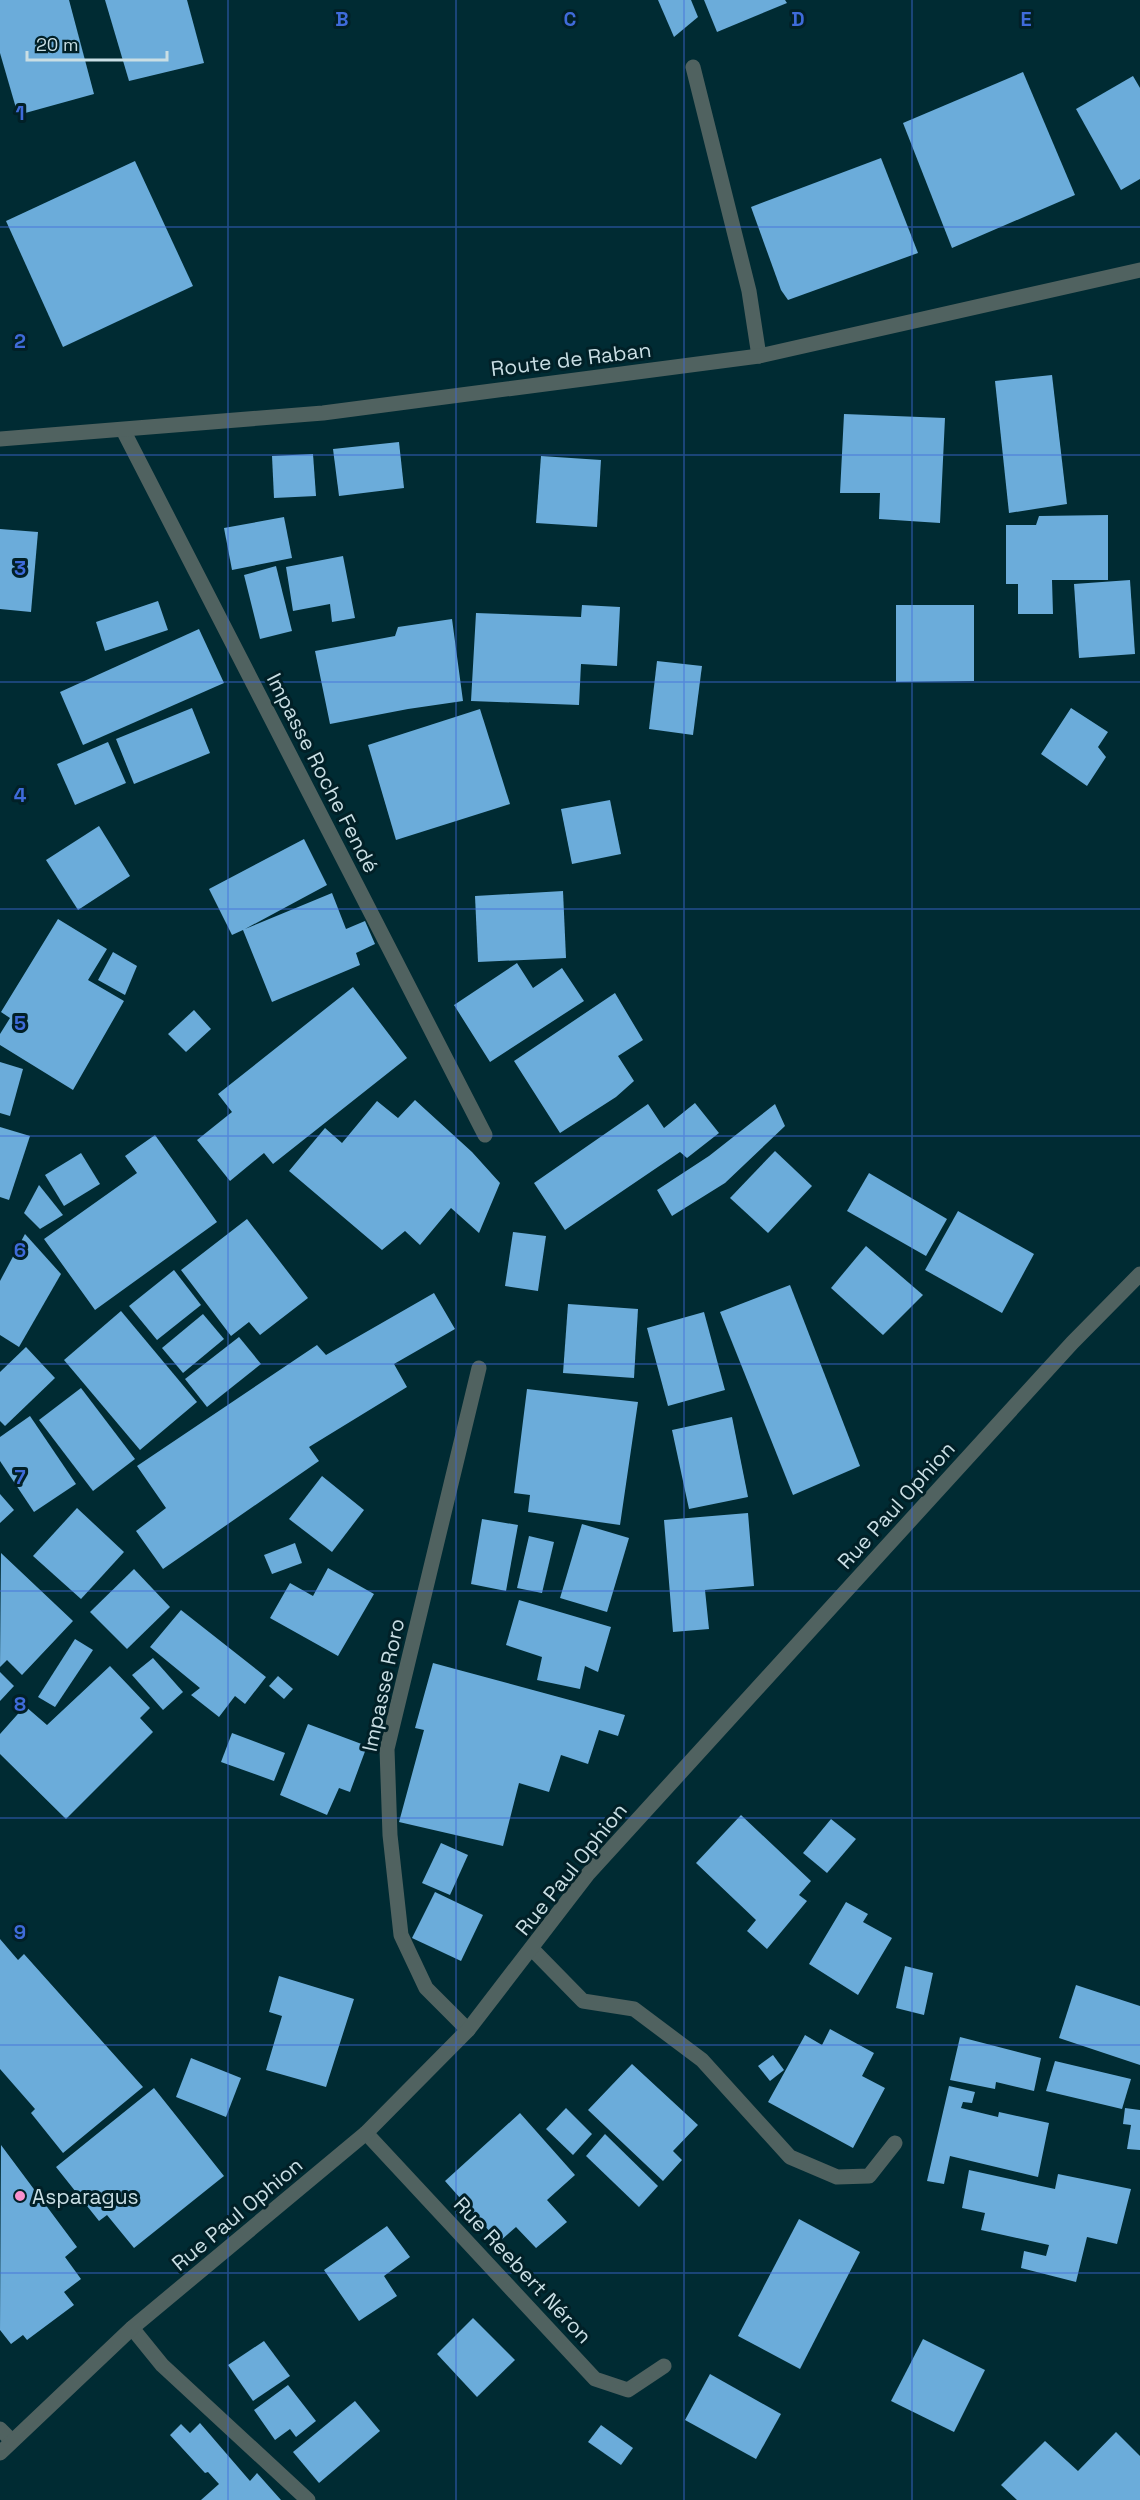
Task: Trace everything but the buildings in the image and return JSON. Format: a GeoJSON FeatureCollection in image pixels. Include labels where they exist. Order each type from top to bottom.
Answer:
{"type":"FeatureCollection","features":[{"type":"Feature","properties":{"kind":"street"},"geometry":{"type":"LineString","coordinates":[[693,67],[749,291],[759,356]]}},
{"type":"Feature","properties":{"kind":"street","name":"Route de Raban"},"geometry":{"type":"LineString","coordinates":[[0,440],[323,412],[759,356],[1140,270]]}},
{"type":"Feature","properties":{"kind":"street","name":"Impasse Roche Fendé"},"geometry":{"type":"LineString","coordinates":[[123,430],[484,1135]]}},
{"type":"Feature","properties":{"kind":"street","name":"Rue Paul Ophion"},"geometry":{"type":"LineString","coordinates":[[0,2453],[6,2435],[366,2133],[468,2030],[532,1950],[588,1874],[1072,1343],[1140,1274]]}},
{"type":"Feature","properties":{"kind":"street","name":"Impasse Roro"},"geometry":{"type":"LineString","coordinates":[[468,2030],[426,1988],[401,1935],[390,1835],[387,1749],[479,1368]]}},
{"type":"Feature","properties":{"kind":"street"},"geometry":{"type":"LineString","coordinates":[[532,1950],[583,2001],[634,2009],[702,2060],[790,2157],[837,2177],[869,2176],[895,2143]]}},
{"type":"Feature","properties":{"kind":"street","name":"Rue Reebert Néron"},"geometry":{"type":"LineString","coordinates":[[366,2133],[595,2379],[628,2390],[664,2366]]}},
{"type":"Feature","properties":{"kind":"street"},"geometry":{"type":"LineString","coordinates":[[132,2328],[162,2365],[308,2500]]}},
{"type":"Feature","properties":{"kind":"place","name":"Asparagus"},"geometry":{"type":"Point","coordinates":[20,2196]}}]}
